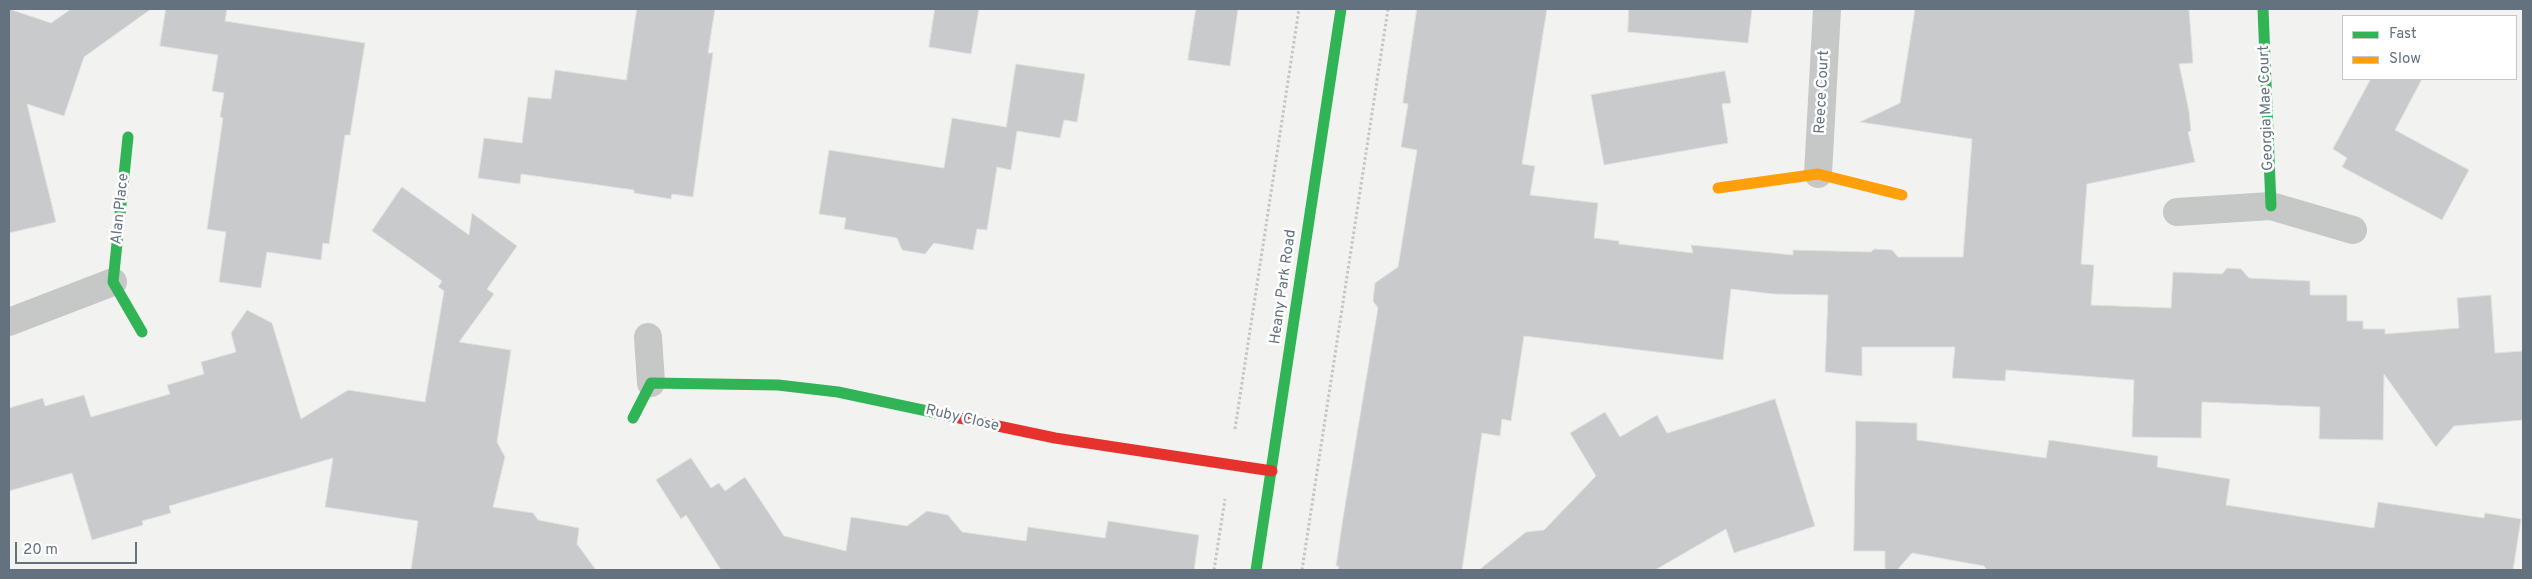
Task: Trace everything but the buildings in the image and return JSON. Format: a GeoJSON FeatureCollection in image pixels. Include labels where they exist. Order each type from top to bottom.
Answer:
{"type":"FeatureCollection","features":[{"type":"Feature","properties":{"kind":"street","name":"Heany Park Road"},"geometry":{"type":"LineString","coordinates":[[1256,570],[1341,9]]}},
{"type":"Feature","properties":{"kind":"street","name":"Reece Court"},"geometry":{"type":"LineString","coordinates":[[1818,174],[1828,9]]}},
{"type":"Feature","properties":{"kind":"street","name":"Georgia Mae Court"},"geometry":{"type":"LineString","coordinates":[[2264,9],[2271,206]]}},
{"type":"Feature","properties":{"kind":"street","name":"Alan Place"},"geometry":{"type":"LineString","coordinates":[[113,282],[128,137]]}},
{"type":"Feature","properties":{"kind":"street"},"geometry":{"type":"LineString","coordinates":[[1718,188],[1818,174],[1902,195]]}},
{"type":"Feature","properties":{"kind":"street"},"geometry":{"type":"LineString","coordinates":[[2177,212],[2271,206],[2353,230]]}},
{"type":"Feature","properties":{"kind":"street"},"geometry":{"type":"LineString","coordinates":[[9,322],[113,282],[142,332]]}},
{"type":"Feature","properties":{"kind":"street"},"geometry":{"type":"LineString","coordinates":[[633,418],[651,383],[648,337]]}},
{"type":"Feature","properties":{"kind":"street","name":"Ruby Close"},"geometry":{"type":"LineString","coordinates":[[651,383],[778,386],[838,392],[1055,438],[1272,471]]}},
{"type":"Feature","properties":{"kind":"path"},"geometry":{"type":"LineString","coordinates":[[1235,432],[1299,9]]}},
{"type":"Feature","properties":{"kind":"path"},"geometry":{"type":"LineString","coordinates":[[1302,570],[1388,9]]}},
{"type":"Feature","properties":{"kind":"path"},"geometry":{"type":"LineString","coordinates":[[1214,570],[1225,499]]}},
{"type":"Feature","properties":{"kind":"traffic: fast"},"geometry":{"type":"LineString","coordinates":[[1256,570],[1341,9]]}},
{"type":"Feature","properties":{"kind":"traffic: fast"},"geometry":{"type":"LineString","coordinates":[[2263,9],[2271,206]]}},
{"type":"Feature","properties":{"kind":"traffic: fast"},"geometry":{"type":"LineString","coordinates":[[128,137],[113,282],[142,332]]}},
{"type":"Feature","properties":{"kind":"traffic: fast"},"geometry":{"type":"LineString","coordinates":[[633,418],[651,383],[778,385],[838,392],[960,418]]}},
{"type":"Feature","properties":{"kind":"traffic: slow"},"geometry":{"type":"LineString","coordinates":[[1718,188],[1818,174],[1902,195]]}},
{"type":"Feature","properties":{"kind":"traffic: jam"},"geometry":{"type":"LineString","coordinates":[[960,418],[1055,438],[1272,471]]}}]}
